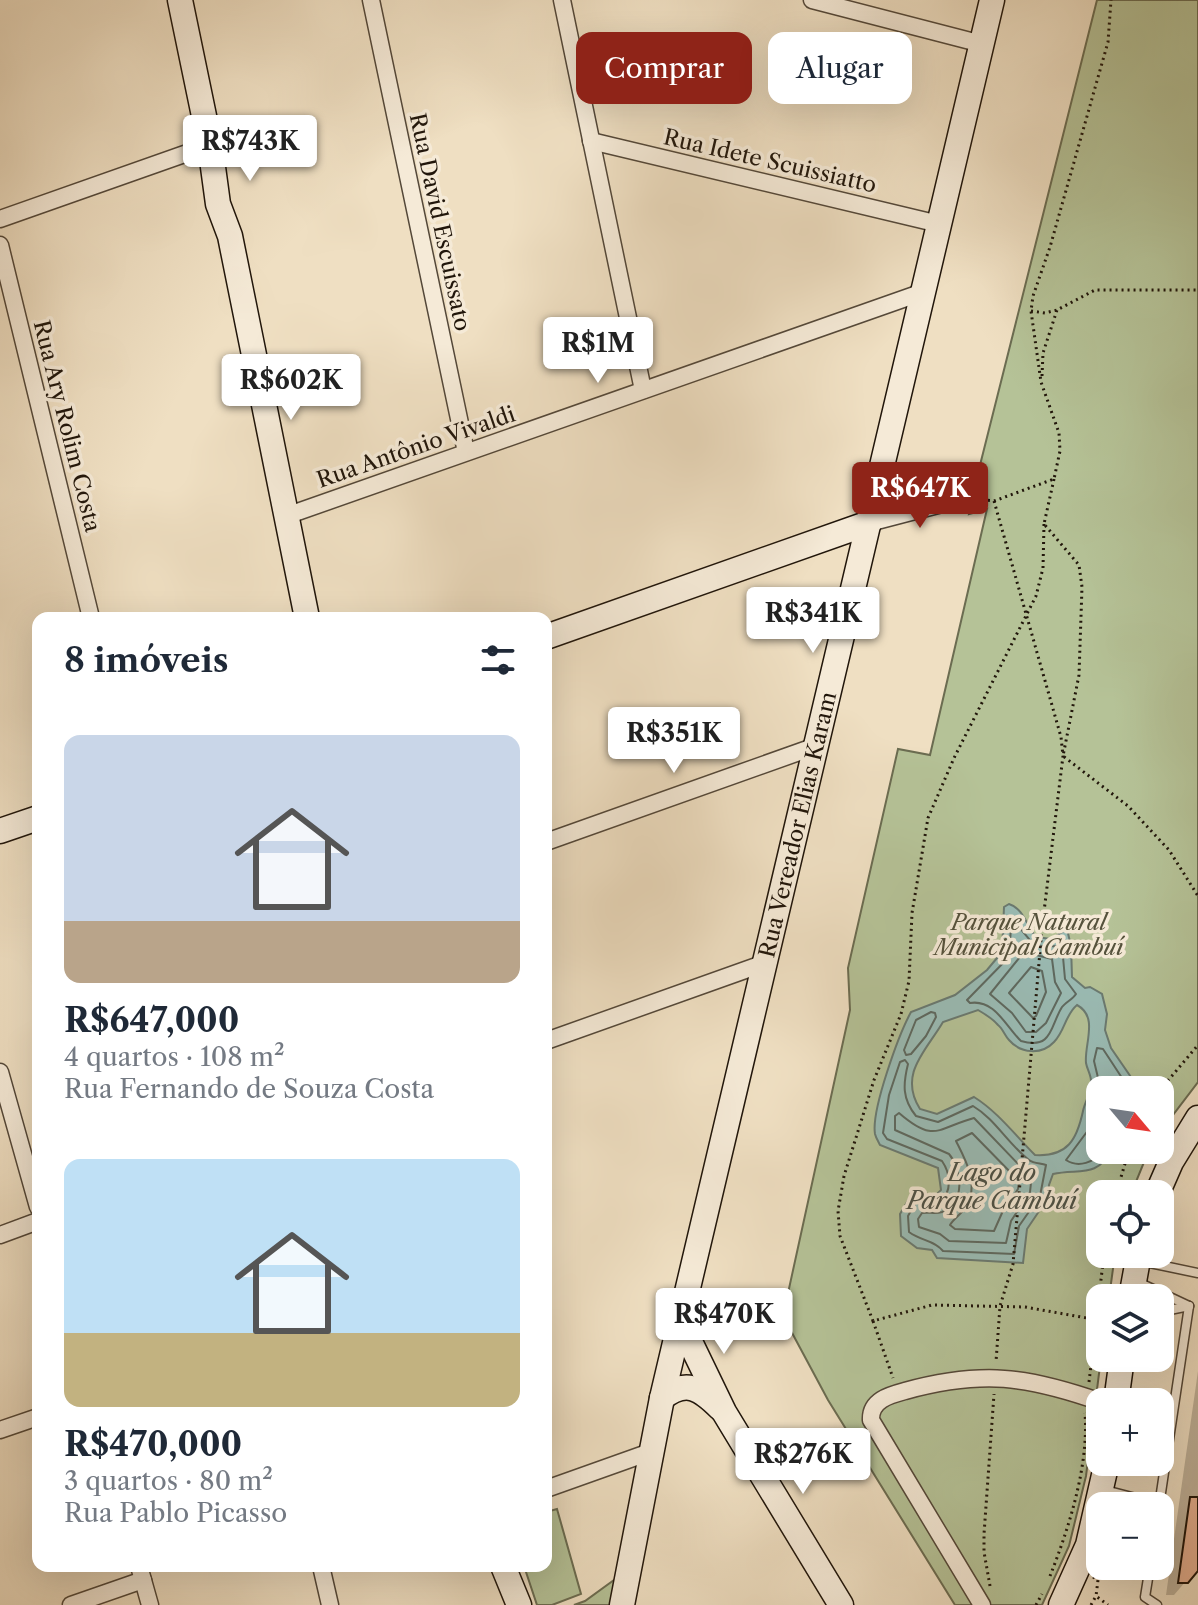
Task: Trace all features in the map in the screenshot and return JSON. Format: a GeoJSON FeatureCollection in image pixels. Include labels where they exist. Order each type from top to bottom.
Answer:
{"type":"FeatureCollection","features":[{"type":"Feature","properties":{"kind":"main road"},"geometry":{"type":"LineString","coordinates":[[180,0],[210,145],[223,174],[229,202],[230,236],[306,612]]}},
{"type":"Feature","properties":{"kind":"main road","name":"Rua Vereador Elias Karam"},"geometry":{"type":"LineString","coordinates":[[622,1605],[662,1398],[992,0]]}},
{"type":"Feature","properties":{"kind":"main road"},"geometry":{"type":"LineString","coordinates":[[552,635],[869,523]]}},
{"type":"Feature","properties":{"kind":"main road"},"geometry":{"type":"LineString","coordinates":[[0,831],[32,820]]}},
{"type":"Feature","properties":{"kind":"main road"},"geometry":{"type":"LineString","coordinates":[[1163,1180],[1198,1118]]}},
{"type":"Feature","properties":{"kind":"main road"},"geometry":{"type":"LineString","coordinates":[[680,1321],[724,1412],[841,1605]]}},
{"type":"Feature","properties":{"kind":"main road"},"geometry":{"type":"LineString","coordinates":[[662,1398],[673,1389],[694,1388],[703,1392],[724,1412]]}},
{"type":"Feature","properties":{"kind":"main road"},"geometry":{"type":"LineString","coordinates":[[1102,1492],[1104,1476]]}},
{"type":"Feature","properties":{"kind":"main road"},"geometry":{"type":"LineString","coordinates":[[1069,1598],[1086,1550]]}},
{"type":"Feature","properties":{"kind":"main road"},"geometry":{"type":"LineString","coordinates":[[505,1572],[519,1605]]}},
{"type":"Feature","properties":{"kind":"street","name":"Rua David Escuissato"},"geometry":{"type":"LineString","coordinates":[[371,0],[466,452]]}},
{"type":"Feature","properties":{"kind":"street"},"geometry":{"type":"LineString","coordinates":[[562,0],[643,390]]}},
{"type":"Feature","properties":{"kind":"street"},"geometry":{"type":"LineString","coordinates":[[812,0],[982,44]]}},
{"type":"Feature","properties":{"kind":"street","name":"Rua Idete Scuissiatto"},"geometry":{"type":"LineString","coordinates":[[591,141],[939,224]]}},
{"type":"Feature","properties":{"kind":"street"},"geometry":{"type":"LineString","coordinates":[[0,219],[210,145]]}},
{"type":"Feature","properties":{"kind":"street","name":"Rua Ary Rolim Costa"},"geometry":{"type":"LineString","coordinates":[[0,245],[90,612]]}},
{"type":"Feature","properties":{"kind":"street","name":"Rua Antônio Vivaldi"},"geometry":{"type":"LineString","coordinates":[[286,516],[923,292]]}},
{"type":"Feature","properties":{"kind":"street"},"geometry":{"type":"LineString","coordinates":[[869,523],[961,499]]}},
{"type":"Feature","properties":{"kind":"street"},"geometry":{"type":"LineString","coordinates":[[552,840],[816,746]]}},
{"type":"Feature","properties":{"kind":"street"},"geometry":{"type":"LineString","coordinates":[[552,1039],[765,963]]}},
{"type":"Feature","properties":{"kind":"street"},"geometry":{"type":"LineString","coordinates":[[0,1072],[32,1186]]}},
{"type":"Feature","properties":{"kind":"street"},"geometry":{"type":"LineString","coordinates":[[0,1235],[32,1223]]}},
{"type":"Feature","properties":{"kind":"street"},"geometry":{"type":"LineString","coordinates":[[986,1598],[871,1420],[872,1407],[876,1402],[899,1393],[950,1381],[995,1377],[1054,1387],[1086,1397]]}},
{"type":"Feature","properties":{"kind":"street"},"geometry":{"type":"LineString","coordinates":[[0,1430],[32,1419]]}},
{"type":"Feature","properties":{"kind":"street"},"geometry":{"type":"LineString","coordinates":[[552,1487],[650,1452]]}},
{"type":"Feature","properties":{"kind":"street"},"geometry":{"type":"LineString","coordinates":[[322,1572],[330,1605]]}},
{"type":"Feature","properties":{"kind":"street"},"geometry":{"type":"LineString","coordinates":[[71,1605],[141,1573],[150,1605]]}},
{"type":"Feature","properties":{"kind":"lane"},"geometry":{"type":"LineString","coordinates":[[1135,1273],[1198,1273]]}},
{"type":"Feature","properties":{"kind":"lane"},"geometry":{"type":"LineString","coordinates":[[1135,1273],[1189,1306]]}},
{"type":"Feature","properties":{"kind":"lane"},"geometry":{"type":"LineString","coordinates":[[1174,1309],[1189,1306]]}},
{"type":"Feature","properties":{"kind":"lane"},"geometry":{"type":"LineString","coordinates":[[1161,1492],[1189,1306]]}},
{"type":"Feature","properties":{"kind":"lane"},"geometry":{"type":"LineString","coordinates":[[1102,1489],[1113,1492]]}},
{"type":"Feature","properties":{"kind":"lane"},"geometry":{"type":"LineString","coordinates":[[1148,1580],[1145,1597],[1157,1605]]}},
{"type":"Feature","properties":{"kind":"path"},"geometry":{"type":"LineString","coordinates":[[899,1393],[840,1236],[838,1211],[844,1176],[874,1080],[901,1014],[909,981],[912,913],[928,818],[954,758],[1036,596],[1043,568],[1044,524],[1060,451],[1059,433],[1041,382],[1031,311],[1108,42],[1111,0]]}},
{"type":"Feature","properties":{"kind":"path"},"geometry":{"type":"LineString","coordinates":[[1031,311],[1045,313],[1057,310],[1095,290],[1198,290]]}},
{"type":"Feature","properties":{"kind":"path"},"geometry":{"type":"LineString","coordinates":[[1041,382],[1043,353],[1057,310]]}},
{"type":"Feature","properties":{"kind":"path"},"geometry":{"type":"LineString","coordinates":[[961,499],[994,501],[1054,479]]}},
{"type":"Feature","properties":{"kind":"path"},"geometry":{"type":"LineString","coordinates":[[994,501],[1061,737],[1063,756],[1128,806],[1169,850],[1198,896]]}},
{"type":"Feature","properties":{"kind":"path"},"geometry":{"type":"LineString","coordinates":[[986,1598],[984,1534],[1000,1306],[1013,1264],[1042,928],[1063,756],[1079,675],[1082,587],[1079,565],[1044,524]]}},
{"type":"Feature","properties":{"kind":"path"},"geometry":{"type":"LineString","coordinates":[[1172,1076],[1198,1045]]}},
{"type":"Feature","properties":{"kind":"path"},"geometry":{"type":"LineString","coordinates":[[873,1321],[932,1305],[1041,1309],[1086,1318]]}},
{"type":"Feature","properties":{"kind":"path"},"geometry":{"type":"LineString","coordinates":[[1086,1405],[1086,1425]]}},
{"type":"Feature","properties":{"kind":"path"},"geometry":{"type":"LineString","coordinates":[[1050,1576],[1072,1511],[1086,1439]]}},
{"type":"Feature","properties":{"kind":"path"},"geometry":{"type":"LineString","coordinates":[[1036,1605],[1069,1598],[1098,1580],[1079,1568]]}},
{"type":"Feature","properties":{"kind":"path"},"geometry":{"type":"LineString","coordinates":[[1069,1598],[1091,1605]]}},
{"type":"Feature","properties":{"kind":"path"},"geometry":{"type":"LineString","coordinates":[[1069,1598],[1108,1605]]}},
{"type":"Feature","properties":{"kind":"green space","name":"Parque Natural Municipal Cambuí"},"geometry":{"type":"Polygon","coordinates":[[[1097,0],[1198,0],[1198,1082],[1174,1114],[1174,1076],[1086,1076],[1086,1164],[1143,1164],[1137,1180],[1086,1180],[1086,1268],[1113,1268],[1111,1284],[1086,1284],[1086,1372],[1099,1372],[1097,1388],[1086,1388],[1086,1476],[1069,1546],[1042,1605],[955,1605],[828,1400],[783,1316],[850,1010],[848,968],[898,749],[930,755],[987,509],[969,514],[1097,0]]]}},
{"type":"Feature","properties":{"kind":"green space"},"geometry":{"type":"Polygon","coordinates":[[[557,1509],[581,1594],[552,1605],[537,1605],[526,1572],[552,1572],[552,1510],[557,1509]]]}},
{"type":"Feature","properties":{"kind":"green space"},"geometry":{"type":"Polygon","coordinates":[[[614,1580],[613,1605],[574,1605],[585,1601],[614,1580]]]}},
{"type":"Feature","properties":{"kind":"water","name":"Lago do Parque Cambuí"},"geometry":{"type":"Polygon","coordinates":[[[1009,904],[1018,909],[1036,937],[1051,939],[1067,929],[1072,977],[1085,988],[1090,987],[1102,994],[1107,1014],[1105,1030],[1111,1048],[1130,1076],[1090,1076],[1086,1063],[1089,1024],[1084,1010],[1077,1005],[1054,1042],[1038,1051],[1014,1045],[996,1023],[978,1010],[943,1022],[922,1053],[913,1074],[914,1096],[920,1109],[937,1114],[974,1097],[999,1117],[1035,1155],[1046,1155],[1063,1149],[1074,1138],[1086,1101],[1086,1164],[1101,1164],[1086,1171],[1053,1174],[1048,1198],[1027,1229],[1023,1263],[937,1258],[932,1250],[917,1248],[901,1236],[900,1214],[913,1192],[936,1195],[941,1190],[938,1168],[880,1145],[875,1134],[877,1108],[893,1054],[911,1012],[955,995],[987,970],[1002,952],[1004,907],[1009,904]]]}},
{"type":"Feature","properties":{"kind":"building"},"geometry":{"type":"Polygon","coordinates":[[[1190,1497],[1198,1497],[1198,1571],[1188,1583],[1178,1583],[1190,1497]]]}}]}
